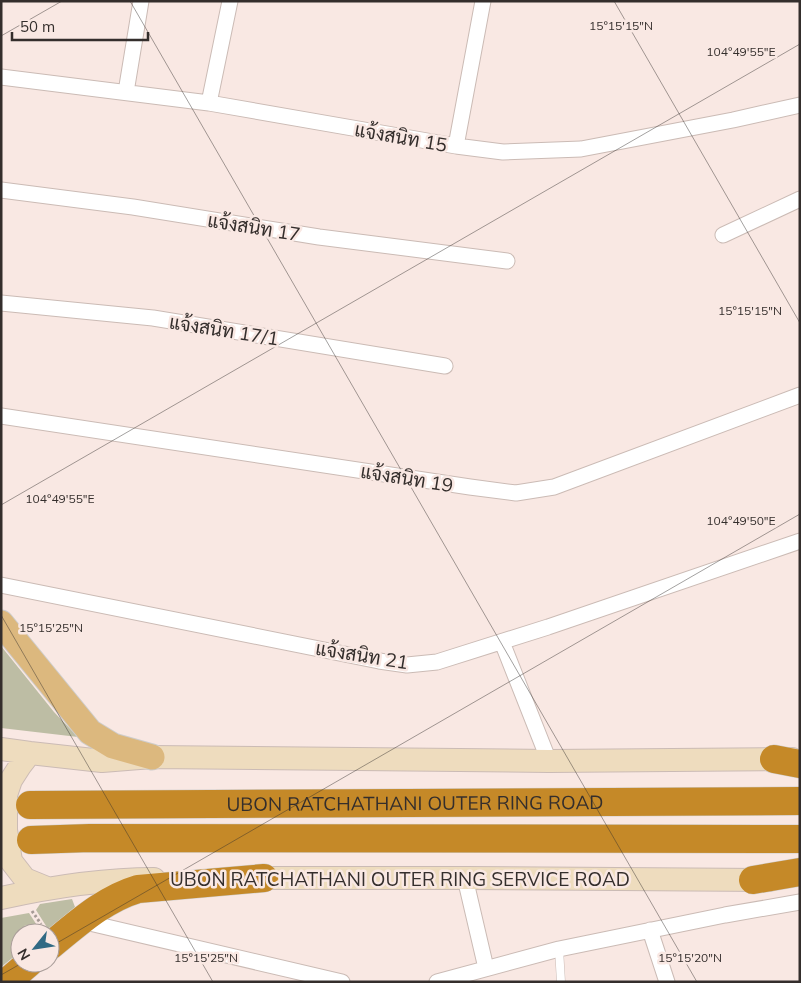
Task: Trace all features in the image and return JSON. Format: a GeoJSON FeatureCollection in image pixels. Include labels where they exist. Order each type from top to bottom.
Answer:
{"type":"FeatureCollection","features":[{"type":"Feature","properties":{"kind":"highway","name":"UBON RATCHATHANI OUTER RING ROAD"},"geometry":{"type":"LineString","coordinates":[[30,804],[800,801]]}},
{"type":"Feature","properties":{"kind":"highway","name":"UBON RATCHATHANI OUTER RING ROAD"},"geometry":{"type":"LineString","coordinates":[[31,840],[90,838],[800,839]]}},
{"type":"Feature","properties":{"kind":"highway"},"geometry":{"type":"LineString","coordinates":[[753,880],[800,872]]}},
{"type":"Feature","properties":{"kind":"highway"},"geometry":{"type":"LineString","coordinates":[[60,932],[81,921],[124,893],[138,889],[264,878]]}},
{"type":"Feature","properties":{"kind":"highway"},"geometry":{"type":"LineString","coordinates":[[7,982],[17,973]]}},
{"type":"Feature","properties":{"kind":"main road"},"geometry":{"type":"LineString","coordinates":[[1,623],[90,732],[113,746],[152,757]]}},
{"type":"Feature","properties":{"kind":"main road"},"geometry":{"type":"LineString","coordinates":[[1,749],[102,761],[152,757],[549,761],[791,761]]}},
{"type":"Feature","properties":{"kind":"main road"},"geometry":{"type":"LineString","coordinates":[[30,753],[11,780],[6,795],[6,830],[11,861],[25,879],[47,888]]}},
{"type":"Feature","properties":{"kind":"main road","name":"UBON RATCHATHANI OUTER RING SERVICE ROAD"},"geometry":{"type":"LineString","coordinates":[[1,898],[47,888],[128,879],[465,878],[800,881]]}},
{"type":"Feature","properties":{"kind":"street"},"geometry":{"type":"LineString","coordinates":[[126,92],[141,1]]}},
{"type":"Feature","properties":{"kind":"street"},"geometry":{"type":"LineString","coordinates":[[209,103],[230,1]]}},
{"type":"Feature","properties":{"kind":"street"},"geometry":{"type":"LineString","coordinates":[[456,146],[483,1]]}},
{"type":"Feature","properties":{"kind":"street","name":"แจ้งสนิท 15"},"geometry":{"type":"LineString","coordinates":[[1,77],[209,103],[456,146],[502,152],[581,150],[800,105]]}},
{"type":"Feature","properties":{"kind":"street","name":"แจ้งสนิท 17"},"geometry":{"type":"LineString","coordinates":[[1,190],[133,207],[319,237],[507,261]]}},
{"type":"Feature","properties":{"kind":"street"},"geometry":{"type":"LineString","coordinates":[[723,235],[800,199]]}},
{"type":"Feature","properties":{"kind":"street","name":"แจ้งสนิท 17/1"},"geometry":{"type":"LineString","coordinates":[[1,303],[153,318],[445,366]]}},
{"type":"Feature","properties":{"kind":"street","name":"แจ้งสนิท 19"},"geometry":{"type":"LineString","coordinates":[[1,416],[516,493],[554,487],[800,395]]}},
{"type":"Feature","properties":{"kind":"street","name":"แจ้งสนิท 21"},"geometry":{"type":"LineString","coordinates":[[1,584],[379,661],[407,665],[437,662],[502,642],[800,541]]}},
{"type":"Feature","properties":{"kind":"street"},"geometry":{"type":"LineString","coordinates":[[502,642],[549,761]]}},
{"type":"Feature","properties":{"kind":"street"},"geometry":{"type":"LineString","coordinates":[[465,878],[486,968]]}},
{"type":"Feature","properties":{"kind":"street"},"geometry":{"type":"LineString","coordinates":[[437,982],[560,949],[800,902]]}},
{"type":"Feature","properties":{"kind":"street"},"geometry":{"type":"LineString","coordinates":[[81,921],[342,982]]}},
{"type":"Feature","properties":{"kind":"street"},"geometry":{"type":"LineString","coordinates":[[650,930],[668,982]]}},
{"type":"Feature","properties":{"kind":"lane"},"geometry":{"type":"LineString","coordinates":[[560,949],[561,982]]}},
{"type":"Feature","properties":{"kind":"path"},"geometry":{"type":"LineString","coordinates":[[33,912],[39,923]]}},
{"type":"Feature","properties":{"kind":"green space"},"geometry":{"type":"Polygon","coordinates":[[[1,646],[54,712],[78,737],[1,728],[1,646]]]}},
{"type":"Feature","properties":{"kind":"green space"},"geometry":{"type":"Polygon","coordinates":[[[72,899],[75,907],[55,923],[44,923],[36,910],[40,904],[72,899]]]}},
{"type":"Feature","properties":{"kind":"green space"},"geometry":{"type":"Polygon","coordinates":[[[29,913],[36,923],[10,923],[10,960],[1,967],[1,918],[29,913]]]}}]}
